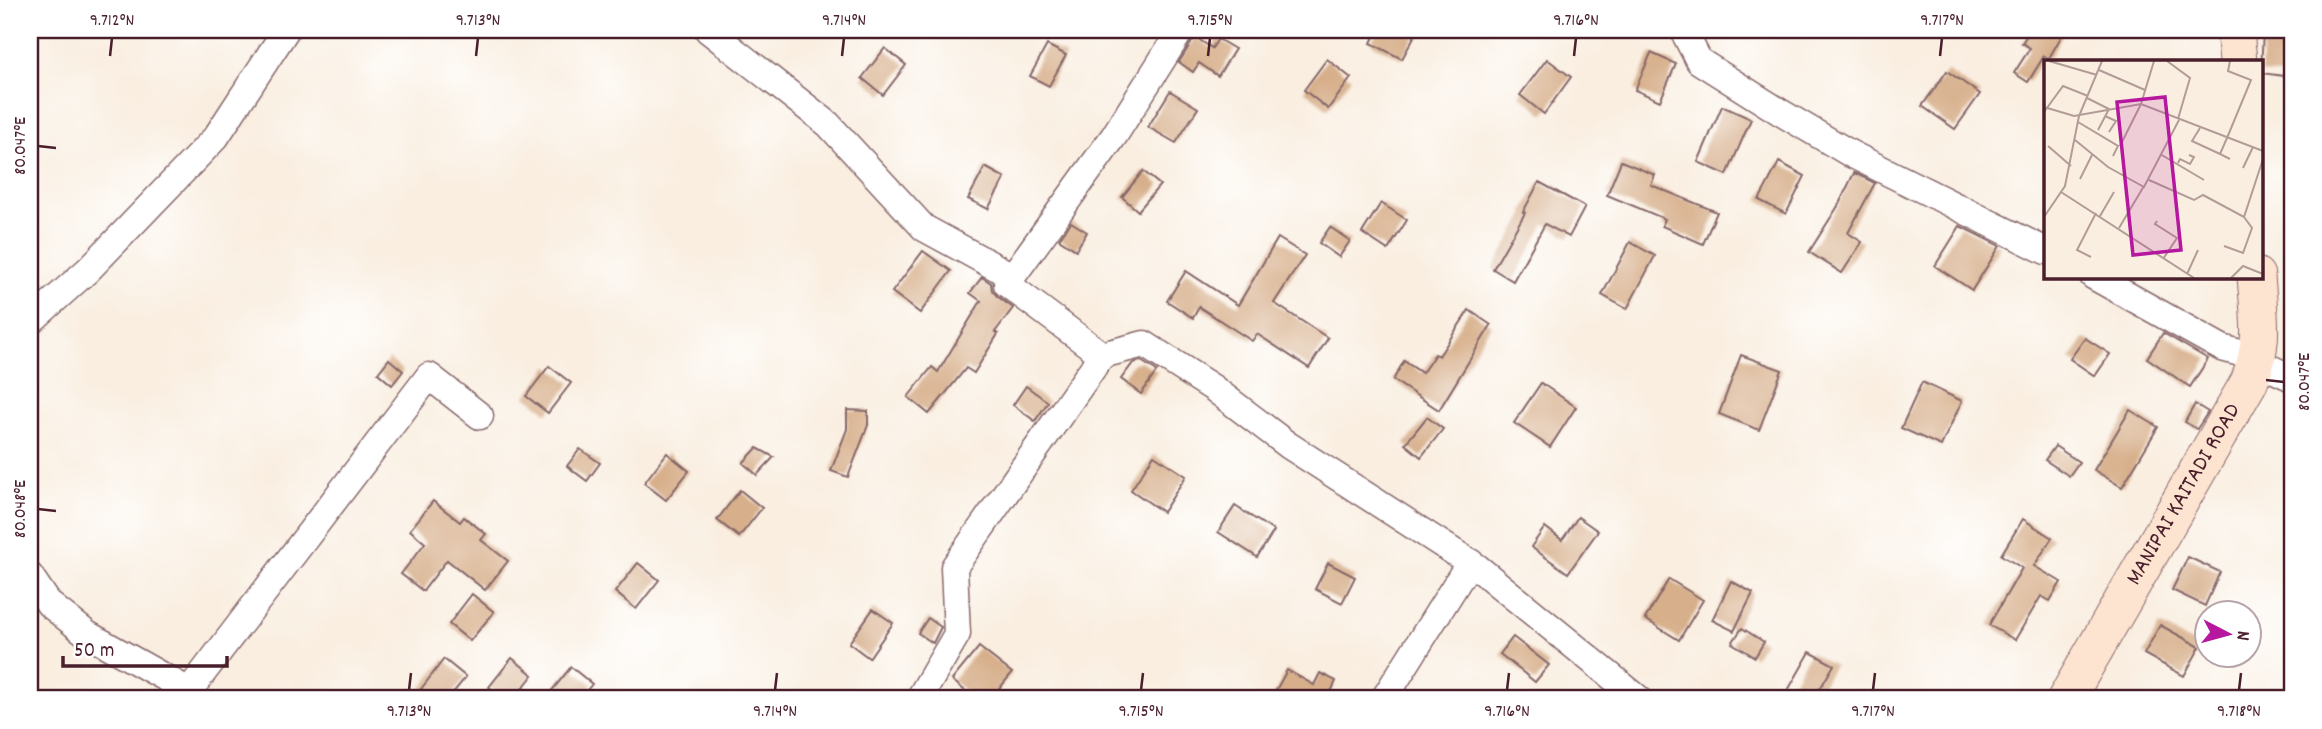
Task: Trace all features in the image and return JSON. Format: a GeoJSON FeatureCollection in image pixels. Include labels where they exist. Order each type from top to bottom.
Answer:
{"type":"FeatureCollection","features":[{"type":"Feature","properties":{"kind":"main road"},"geometry":{"type":"LineString","coordinates":[[2235,30],[2238,60]]}},
{"type":"Feature","properties":{"kind":"main road","name":"MANIPAI KAITADI ROAD"},"geometry":{"type":"LineString","coordinates":[[2066,699],[2239,403],[2258,360],[2261,342],[2256,278]]}},
{"type":"Feature","properties":{"kind":"street"},"geometry":{"type":"LineString","coordinates":[[30,322],[89,269],[216,137],[286,30]]}},
{"type":"Feature","properties":{"kind":"street"},"geometry":{"type":"LineString","coordinates":[[708,30],[828,124],[924,228],[1012,276]]}},
{"type":"Feature","properties":{"kind":"street"},"geometry":{"type":"LineString","coordinates":[[1102,355],[1007,284],[1114,136],[1181,30]]}},
{"type":"Feature","properties":{"kind":"street"},"geometry":{"type":"LineString","coordinates":[[1683,30],[1699,61],[1780,112],[1851,154],[2044,250]]}},
{"type":"Feature","properties":{"kind":"street"},"geometry":{"type":"LineString","coordinates":[[2097,278],[2222,348],[2258,360],[2292,378]]}},
{"type":"Feature","properties":{"kind":"street"},"geometry":{"type":"LineString","coordinates":[[919,699],[957,634],[954,567],[1102,355],[1144,344],[1213,388],[1288,445],[1470,562],[1639,699]]}},
{"type":"Feature","properties":{"kind":"street"},"geometry":{"type":"LineString","coordinates":[[30,576],[49,604],[87,634],[188,691],[429,376],[480,416]]}},
{"type":"Feature","properties":{"kind":"street"},"geometry":{"type":"LineString","coordinates":[[1384,699],[1470,562]]}},
{"type":"Feature","properties":{"kind":"building"},"geometry":{"type":"Polygon","coordinates":[[[1377,30],[1405,30],[1415,35],[1402,59],[1371,43],[1377,30]]]}},
{"type":"Feature","properties":{"kind":"building"},"geometry":{"type":"Polygon","coordinates":[[[2030,30],[2065,30],[2049,58],[2044,56],[2028,82],[2014,73],[2030,48],[2022,43],[2030,30]]]}},
{"type":"Feature","properties":{"kind":"building"},"geometry":{"type":"Polygon","coordinates":[[[2263,30],[2292,30],[2292,77],[2262,73],[2263,30]]]}},
{"type":"Feature","properties":{"kind":"building"},"geometry":{"type":"Polygon","coordinates":[[[1195,37],[1212,48],[1218,39],[1235,49],[1218,76],[1199,63],[1193,72],[1179,62],[1195,37]]]}},
{"type":"Feature","properties":{"kind":"building"},"geometry":{"type":"Polygon","coordinates":[[[1047,45],[1066,55],[1049,86],[1030,76],[1047,45]]]}},
{"type":"Feature","properties":{"kind":"building"},"geometry":{"type":"Polygon","coordinates":[[[885,48],[906,65],[883,95],[862,78],[885,48]]]}},
{"type":"Feature","properties":{"kind":"building"},"geometry":{"type":"Polygon","coordinates":[[[1651,53],[1676,64],[1660,101],[1635,90],[1651,53]]]}},
{"type":"Feature","properties":{"kind":"building"},"geometry":{"type":"Polygon","coordinates":[[[1327,59],[1351,78],[1328,109],[1304,90],[1327,59]]]}},
{"type":"Feature","properties":{"kind":"building"},"geometry":{"type":"Polygon","coordinates":[[[1547,59],[1571,77],[1544,114],[1520,95],[1547,59]]]}},
{"type":"Feature","properties":{"kind":"building"},"geometry":{"type":"Polygon","coordinates":[[[1947,71],[1980,94],[1955,129],[1922,106],[1947,71]]]}},
{"type":"Feature","properties":{"kind":"building"},"geometry":{"type":"Polygon","coordinates":[[[1170,91],[1198,108],[1176,143],[1148,127],[1170,91]]]}},
{"type":"Feature","properties":{"kind":"building"},"geometry":{"type":"Polygon","coordinates":[[[1722,106],[1751,119],[1727,175],[1698,162],[1722,106]]]}},
{"type":"Feature","properties":{"kind":"building"},"geometry":{"type":"Polygon","coordinates":[[[1621,161],[1655,175],[1651,185],[1717,212],[1703,244],[1662,226],[1665,219],[1607,195],[1621,161]]]}},
{"type":"Feature","properties":{"kind":"building"},"geometry":{"type":"Polygon","coordinates":[[[1779,162],[1805,176],[1786,214],[1759,200],[1779,162]]]}},
{"type":"Feature","properties":{"kind":"building"},"geometry":{"type":"Polygon","coordinates":[[[985,167],[1005,178],[988,209],[968,199],[985,167]]]}},
{"type":"Feature","properties":{"kind":"building"},"geometry":{"type":"Polygon","coordinates":[[[1143,171],[1160,185],[1138,211],[1122,197],[1143,171]]]}},
{"type":"Feature","properties":{"kind":"building"},"geometry":{"type":"Polygon","coordinates":[[[1854,173],[1875,183],[1848,233],[1862,242],[1842,273],[1809,252],[1838,206],[1854,173]]]}},
{"type":"Feature","properties":{"kind":"building"},"geometry":{"type":"Polygon","coordinates":[[[1539,182],[1585,207],[1569,237],[1545,224],[1513,281],[1493,269],[1525,213],[1523,212],[1539,182]]]}},
{"type":"Feature","properties":{"kind":"building"},"geometry":{"type":"Polygon","coordinates":[[[1381,203],[1407,220],[1388,250],[1362,233],[1381,203]]]}},
{"type":"Feature","properties":{"kind":"building"},"geometry":{"type":"Polygon","coordinates":[[[1071,222],[1087,232],[1076,250],[1059,239],[1071,222]]]}},
{"type":"Feature","properties":{"kind":"building"},"geometry":{"type":"Polygon","coordinates":[[[1960,226],[2000,246],[1972,290],[1935,266],[1960,226]]]}},
{"type":"Feature","properties":{"kind":"building"},"geometry":{"type":"Polygon","coordinates":[[[1330,227],[1350,241],[1339,257],[1319,243],[1330,227]]]}},
{"type":"Feature","properties":{"kind":"building"},"geometry":{"type":"Polygon","coordinates":[[[1278,238],[1305,255],[1274,303],[1328,338],[1309,368],[1257,334],[1252,341],[1199,307],[1193,318],[1167,301],[1186,271],[1238,305],[1278,238]]]}},
{"type":"Feature","properties":{"kind":"building"},"geometry":{"type":"Polygon","coordinates":[[[1630,242],[1655,256],[1627,309],[1602,295],[1630,242]]]}},
{"type":"Feature","properties":{"kind":"building"},"geometry":{"type":"Polygon","coordinates":[[[923,251],[951,271],[920,313],[892,292],[923,251]]]}},
{"type":"Feature","properties":{"kind":"building"},"geometry":{"type":"Polygon","coordinates":[[[982,277],[991,283],[997,296],[1013,308],[995,332],[998,334],[974,373],[966,368],[929,414],[908,397],[932,367],[938,372],[981,301],[970,293],[982,277]]]}},
{"type":"Feature","properties":{"kind":"building"},"geometry":{"type":"Polygon","coordinates":[[[1469,310],[1491,325],[1439,410],[1393,380],[1404,361],[1422,373],[1435,354],[1439,356],[1469,310]]]}},
{"type":"Feature","properties":{"kind":"building"},"geometry":{"type":"Polygon","coordinates":[[[2163,333],[2208,359],[2190,387],[2147,358],[2163,333]]]}},
{"type":"Feature","properties":{"kind":"building"},"geometry":{"type":"Polygon","coordinates":[[[2085,338],[2110,354],[2095,376],[2070,359],[2085,338]]]}},
{"type":"Feature","properties":{"kind":"building"},"geometry":{"type":"Polygon","coordinates":[[[1741,355],[1782,370],[1759,430],[1719,414],[1741,355]]]}},
{"type":"Feature","properties":{"kind":"building"},"geometry":{"type":"Polygon","coordinates":[[[389,359],[403,371],[392,385],[378,373],[389,359]]]}},
{"type":"Feature","properties":{"kind":"building"},"geometry":{"type":"Polygon","coordinates":[[[1141,361],[1157,371],[1141,394],[1121,379],[1133,363],[1141,361]]]}},
{"type":"Feature","properties":{"kind":"building"},"geometry":{"type":"Polygon","coordinates":[[[549,366],[571,383],[548,413],[526,396],[549,366]]]}},
{"type":"Feature","properties":{"kind":"building"},"geometry":{"type":"Polygon","coordinates":[[[1922,382],[1962,401],[1941,446],[1901,428],[1922,382]]]}},
{"type":"Feature","properties":{"kind":"building"},"geometry":{"type":"Polygon","coordinates":[[[1541,383],[1576,407],[1550,447],[1514,423],[1541,383]]]}},
{"type":"Feature","properties":{"kind":"building"},"geometry":{"type":"Polygon","coordinates":[[[1026,386],[1048,402],[1035,421],[1013,405],[1026,386]]]}},
{"type":"Feature","properties":{"kind":"building"},"geometry":{"type":"Polygon","coordinates":[[[2195,404],[2208,412],[2197,429],[2185,422],[2195,404]]]}},
{"type":"Feature","properties":{"kind":"building"},"geometry":{"type":"Polygon","coordinates":[[[847,410],[868,411],[868,425],[848,477],[831,471],[847,429],[847,410]]]}},
{"type":"Feature","properties":{"kind":"building"},"geometry":{"type":"Polygon","coordinates":[[[2130,410],[2158,427],[2122,487],[2094,470],[2130,410]]]}},
{"type":"Feature","properties":{"kind":"building"},"geometry":{"type":"Polygon","coordinates":[[[1427,417],[1443,429],[1421,457],[1405,444],[1427,417]]]}},
{"type":"Feature","properties":{"kind":"building"},"geometry":{"type":"Polygon","coordinates":[[[2055,446],[2079,462],[2069,476],[2045,460],[2055,446]]]}},
{"type":"Feature","properties":{"kind":"building"},"geometry":{"type":"Polygon","coordinates":[[[757,448],[774,457],[757,475],[743,463],[757,448]]]}},
{"type":"Feature","properties":{"kind":"building"},"geometry":{"type":"Polygon","coordinates":[[[580,449],[600,463],[587,481],[567,466],[580,449]]]}},
{"type":"Feature","properties":{"kind":"building"},"geometry":{"type":"Polygon","coordinates":[[[667,453],[689,471],[666,500],[644,483],[667,453]]]}},
{"type":"Feature","properties":{"kind":"building"},"geometry":{"type":"Polygon","coordinates":[[[1154,455],[1186,476],[1163,512],[1131,490],[1154,455]]]}},
{"type":"Feature","properties":{"kind":"building"},"geometry":{"type":"Polygon","coordinates":[[[740,490],[762,508],[739,537],[717,520],[740,490]]]}},
{"type":"Feature","properties":{"kind":"building"},"geometry":{"type":"Polygon","coordinates":[[[433,501],[460,522],[464,517],[486,534],[481,540],[508,561],[485,590],[447,560],[423,591],[401,574],[425,543],[410,530],[433,501]]]}},
{"type":"Feature","properties":{"kind":"building"},"geometry":{"type":"Polygon","coordinates":[[[1235,506],[1274,531],[1257,557],[1218,532],[1235,506]]]}},
{"type":"Feature","properties":{"kind":"building"},"geometry":{"type":"Polygon","coordinates":[[[1578,517],[1598,531],[1568,573],[1531,547],[1545,527],[1562,540],[1578,517]]]}},
{"type":"Feature","properties":{"kind":"building"},"geometry":{"type":"Polygon","coordinates":[[[2023,519],[2052,538],[2034,566],[2061,582],[2050,601],[2041,596],[2015,640],[1989,625],[2022,568],[2001,555],[2023,519]]]}},
{"type":"Feature","properties":{"kind":"building"},"geometry":{"type":"Polygon","coordinates":[[[2188,557],[2220,572],[2208,600],[2193,600],[2172,590],[2188,557]]]}},
{"type":"Feature","properties":{"kind":"building"},"geometry":{"type":"Polygon","coordinates":[[[638,563],[659,580],[636,609],[615,592],[638,563]]]}},
{"type":"Feature","properties":{"kind":"building"},"geometry":{"type":"Polygon","coordinates":[[[1328,563],[1355,577],[1342,603],[1315,589],[1328,563]]]}},
{"type":"Feature","properties":{"kind":"building"},"geometry":{"type":"Polygon","coordinates":[[[1669,579],[1703,600],[1679,640],[1645,619],[1669,579]]]}},
{"type":"Feature","properties":{"kind":"building"},"geometry":{"type":"Polygon","coordinates":[[[1731,581],[1753,593],[1734,631],[1712,620],[1731,581]]]}},
{"type":"Feature","properties":{"kind":"building"},"geometry":{"type":"Polygon","coordinates":[[[472,594],[494,612],[470,641],[449,624],[472,594]]]}},
{"type":"Feature","properties":{"kind":"building"},"geometry":{"type":"Polygon","coordinates":[[[873,609],[893,623],[869,658],[849,643],[873,609]]]}},
{"type":"Feature","properties":{"kind":"building"},"geometry":{"type":"Polygon","coordinates":[[[928,618],[941,627],[933,643],[918,633],[928,618]]]}},
{"type":"Feature","properties":{"kind":"building"},"geometry":{"type":"Polygon","coordinates":[[[2160,625],[2192,643],[2192,662],[2184,676],[2144,654],[2160,625]]]}},
{"type":"Feature","properties":{"kind":"building"},"geometry":{"type":"Polygon","coordinates":[[[1742,628],[1764,642],[1755,657],[1732,643],[1742,628]]]}},
{"type":"Feature","properties":{"kind":"building"},"geometry":{"type":"Polygon","coordinates":[[[1513,637],[1549,665],[1535,682],[1500,654],[1513,637]]]}},
{"type":"Feature","properties":{"kind":"building"},"geometry":{"type":"Polygon","coordinates":[[[979,647],[1012,673],[991,699],[975,699],[952,680],[979,647]]]}},
{"type":"Feature","properties":{"kind":"building"},"geometry":{"type":"Polygon","coordinates":[[[1810,652],[1834,665],[1814,699],[1783,699],[1810,652]]]}},
{"type":"Feature","properties":{"kind":"building"},"geometry":{"type":"Polygon","coordinates":[[[512,658],[533,675],[514,699],[504,699],[489,687],[512,658]]]}},
{"type":"Feature","properties":{"kind":"building"},"geometry":{"type":"Polygon","coordinates":[[[444,659],[466,677],[448,699],[434,699],[421,689],[444,659]]]}},
{"type":"Feature","properties":{"kind":"building"},"geometry":{"type":"Polygon","coordinates":[[[571,667],[592,684],[580,699],[545,699],[571,667]]]}},
{"type":"Feature","properties":{"kind":"building"},"geometry":{"type":"Polygon","coordinates":[[[1287,670],[1314,685],[1320,673],[1336,681],[1330,694],[1339,699],[1271,699],[1287,670]]]}}]}
